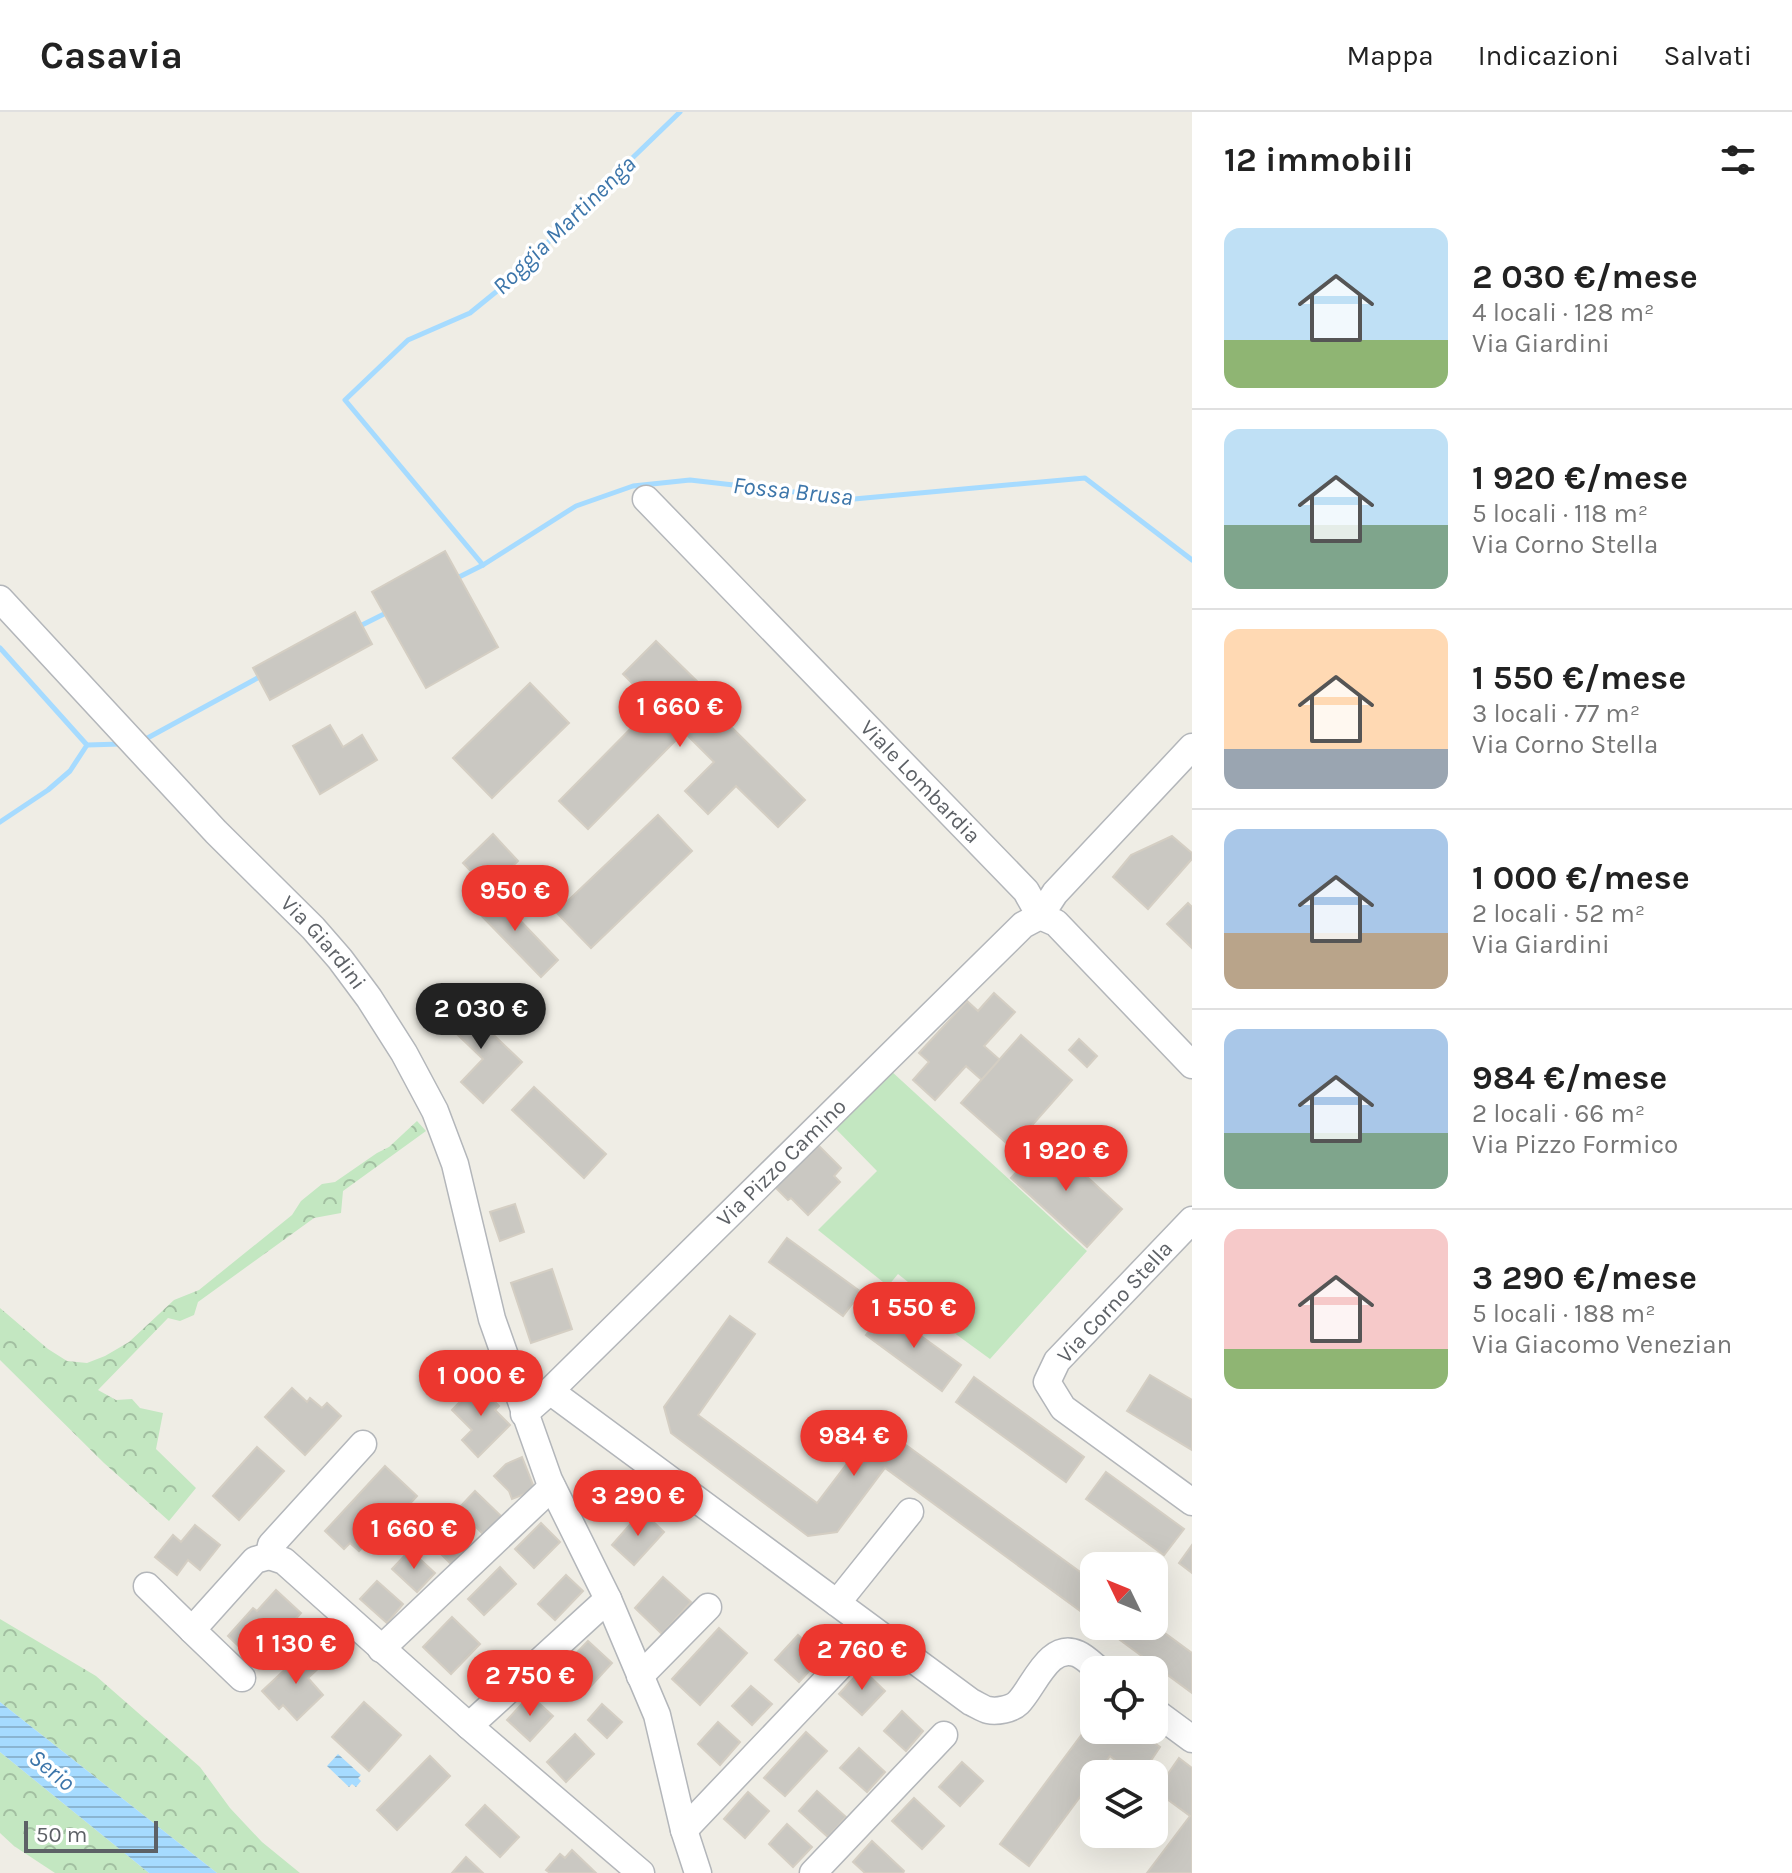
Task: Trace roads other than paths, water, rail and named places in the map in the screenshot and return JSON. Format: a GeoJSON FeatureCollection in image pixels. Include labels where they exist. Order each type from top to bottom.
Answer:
{"type":"FeatureCollection","features":[{"type":"Feature","properties":{"kind":"street","name":"Viale Lombardia"},"geometry":{"type":"LineString","coordinates":[[646,499],[1026,891],[1040,916],[1056,923],[1192,1065]]}},
{"type":"Feature","properties":{"kind":"street","name":"Via Giardini"},"geometry":{"type":"LineString","coordinates":[[0,599],[216,832],[340,959],[397,1042],[435,1111],[455,1164],[492,1319],[524,1414],[552,1487],[608,1599],[657,1715],[684,1830],[698,1873]]}},
{"type":"Feature","properties":{"kind":"street","name":"Via Pizzo Camino"},"geometry":{"type":"LineString","coordinates":[[524,1414],[1023,925],[1040,916],[1055,893],[1192,747]]}},
{"type":"Feature","properties":{"kind":"street","name":"Via Corno Stella"},"geometry":{"type":"LineString","coordinates":[[1190,1220],[1057,1361],[1047,1382],[1063,1408],[1192,1502]]}},
{"type":"Feature","properties":{"kind":"street"},"geometry":{"type":"LineString","coordinates":[[550,1391],[971,1702],[988,1710],[1003,1710],[1017,1704],[1043,1667],[1055,1656],[1066,1652],[1082,1656]]}},
{"type":"Feature","properties":{"kind":"street"},"geometry":{"type":"LineString","coordinates":[[269,1556],[271,1545],[363,1444]]}},
{"type":"Feature","properties":{"kind":"street"},"geometry":{"type":"LineString","coordinates":[[381,1649],[552,1487]]}},
{"type":"Feature","properties":{"kind":"street"},"geometry":{"type":"LineString","coordinates":[[837,1603],[910,1512]]}},
{"type":"Feature","properties":{"kind":"street"},"geometry":{"type":"LineString","coordinates":[[192,1630],[255,1560],[269,1556],[284,1561],[469,1726],[641,1873]]}},
{"type":"Feature","properties":{"kind":"street"},"geometry":{"type":"LineString","coordinates":[[147,1586],[242,1678]]}},
{"type":"Feature","properties":{"kind":"street"},"geometry":{"type":"LineString","coordinates":[[469,1726],[608,1599]]}},
{"type":"Feature","properties":{"kind":"street"},"geometry":{"type":"LineString","coordinates":[[640,1676],[708,1607]]}},
{"type":"Feature","properties":{"kind":"street"},"geometry":{"type":"LineString","coordinates":[[684,1830],[842,1664]]}},
{"type":"Feature","properties":{"kind":"street"},"geometry":{"type":"LineString","coordinates":[[1168,1721],[1192,1739]]}},
{"type":"Feature","properties":{"kind":"street"},"geometry":{"type":"LineString","coordinates":[[813,1873],[944,1735]]}},
{"type":"Feature","properties":{"kind":"water","name":"Serio"},"geometry":{"type":"Polygon","coordinates":[[[0,1702],[217,1873],[149,1873],[0,1752],[0,1702]]]}},
{"type":"Feature","properties":{"kind":"water"},"geometry":{"type":"Polygon","coordinates":[[[338,1754],[361,1775],[356,1787],[352,1784],[349,1787],[327,1766],[338,1754]]]}},
{"type":"Feature","properties":{"kind":"waterway","name":"Roggia Martinenga"},"geometry":{"type":"LineString","coordinates":[[483,565],[345,400],[408,340],[470,313],[529,265],[561,227],[680,112]]}},
{"type":"Feature","properties":{"kind":"waterway","name":"Fossa Brusa"},"geometry":{"type":"LineString","coordinates":[[455,579],[483,565],[576,506],[633,486],[690,480],[854,499],[1085,478],[1192,560]]}},
{"type":"Feature","properties":{"kind":"waterway"},"geometry":{"type":"LineString","coordinates":[[358,627],[388,612]]}},
{"type":"Feature","properties":{"kind":"waterway"},"geometry":{"type":"LineString","coordinates":[[0,648],[87,745],[121,744]]}},
{"type":"Feature","properties":{"kind":"waterway"},"geometry":{"type":"LineString","coordinates":[[142,741],[263,675]]}},
{"type":"Feature","properties":{"kind":"waterway"},"geometry":{"type":"LineString","coordinates":[[0,822],[48,790],[70,771],[87,745]]}}]}
